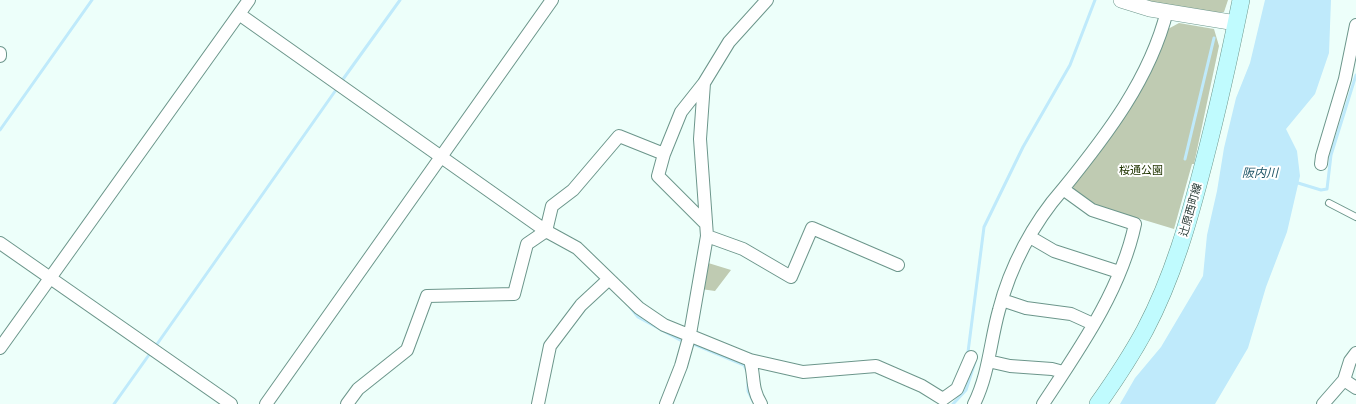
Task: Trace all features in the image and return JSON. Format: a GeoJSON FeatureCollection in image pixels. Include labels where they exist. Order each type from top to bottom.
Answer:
{"type":"FeatureCollection","features":[{"type":"Feature","properties":{"kind":"main road","name":"辻原西町線"},"geometry":{"type":"LineString","coordinates":[[1098,404],[1133,352],[1145,329],[1177,257],[1190,218],[1214,122],[1241,0]]}},
{"type":"Feature","properties":{"kind":"street"},"geometry":{"type":"LineString","coordinates":[[0,348],[249,0]]}},
{"type":"Feature","properties":{"kind":"street"},"geometry":{"type":"LineString","coordinates":[[266,404],[552,0]]}},
{"type":"Feature","properties":{"kind":"street"},"geometry":{"type":"LineString","coordinates":[[766,0],[729,42],[704,83],[681,112],[664,154],[658,176],[707,230],[743,248],[791,277],[812,228],[898,265]]}},
{"type":"Feature","properties":{"kind":"street"},"geometry":{"type":"LineString","coordinates":[[1121,0],[1135,5],[1236,23]]}},
{"type":"Feature","properties":{"kind":"street"},"geometry":{"type":"LineString","coordinates":[[974,404],[982,386],[993,331],[1006,284],[1030,237],[1062,189],[1112,123],[1137,86],[1152,56],[1167,11]]}},
{"type":"Feature","properties":{"kind":"street"},"geometry":{"type":"LineString","coordinates":[[239,14],[440,157],[546,230],[577,248],[639,308],[664,325],[690,334],[750,360],[803,372],[876,366],[922,386],[943,402],[956,389],[971,357]]}},
{"type":"Feature","properties":{"kind":"street"},"geometry":{"type":"LineString","coordinates":[[1321,164],[1322,156],[1347,72],[1356,25]]}},
{"type":"Feature","properties":{"kind":"street"},"geometry":{"type":"LineString","coordinates":[[666,404],[681,366],[690,334],[707,230],[700,139],[704,83]]}},
{"type":"Feature","properties":{"kind":"street"},"geometry":{"type":"LineString","coordinates":[[347,404],[358,389],[407,350],[427,296],[514,294],[528,244],[546,230],[552,206],[573,190],[618,136],[664,154]]}},
{"type":"Feature","properties":{"kind":"street"},"geometry":{"type":"LineString","coordinates":[[1043,404],[1101,314],[1119,272],[1135,224],[1092,210],[1062,189]]}},
{"type":"Feature","properties":{"kind":"street"},"geometry":{"type":"LineString","coordinates":[[1030,237],[1054,251],[1119,272]]}},
{"type":"Feature","properties":{"kind":"street"},"geometry":{"type":"LineString","coordinates":[[0,243],[231,404]]}},
{"type":"Feature","properties":{"kind":"street"},"geometry":{"type":"LineString","coordinates":[[538,404],[550,346],[581,305],[609,280]]}},
{"type":"Feature","properties":{"kind":"street"},"geometry":{"type":"LineString","coordinates":[[1002,300],[1026,308],[1071,314],[1094,324]]}},
{"type":"Feature","properties":{"kind":"street"},"geometry":{"type":"LineString","coordinates":[[1323,404],[1344,380],[1350,361],[1356,352]]}},
{"type":"Feature","properties":{"kind":"street"},"geometry":{"type":"LineString","coordinates":[[750,360],[754,371],[754,391],[761,404]]}},
{"type":"Feature","properties":{"kind":"street"},"geometry":{"type":"LineString","coordinates":[[988,361],[1010,366],[1063,372]]}},
{"type":"Feature","properties":{"kind":"street"},"geometry":{"type":"LineString","coordinates":[[1344,380],[1356,388]]}},
{"type":"Feature","properties":{"kind":"lane"},"geometry":{"type":"LineString","coordinates":[[1329,203],[1356,217]]}},
{"type":"Feature","properties":{"kind":"green space"},"geometry":{"type":"Polygon","coordinates":[[[1141,0],[1228,0],[1224,12],[1217,13],[1141,0]]]}},
{"type":"Feature","properties":{"kind":"green space","name":"桜通公園"},"geometry":{"type":"Polygon","coordinates":[[[1179,23],[1214,29],[1219,46],[1194,164],[1192,164],[1174,229],[1098,206],[1074,193],[1073,185],[1157,57],[1168,29],[1179,23]]]}},
{"type":"Feature","properties":{"kind":"green space"},"geometry":{"type":"Polygon","coordinates":[[[705,262],[731,270],[715,291],[701,289],[705,262]]]}},
{"type":"Feature","properties":{"kind":"water","name":"阪内川"},"geometry":{"type":"Polygon","coordinates":[[[1265,0],[1331,0],[1329,53],[1315,94],[1286,129],[1297,151],[1300,176],[1287,232],[1266,287],[1248,348],[1215,404],[1120,404],[1135,378],[1161,347],[1203,276],[1207,235],[1217,191],[1224,148],[1236,98],[1250,63],[1265,0]]]}},
{"type":"Feature","properties":{"kind":"waterway"},"geometry":{"type":"LineString","coordinates":[[0,130],[92,0]]}},
{"type":"Feature","properties":{"kind":"waterway"},"geometry":{"type":"LineString","coordinates":[[341,82],[400,0]]}},
{"type":"Feature","properties":{"kind":"waterway"},"geometry":{"type":"LineString","coordinates":[[971,353],[968,352],[984,227],[1023,147],[1070,65],[1095,0]]}},
{"type":"Feature","properties":{"kind":"waterway"},"geometry":{"type":"LineString","coordinates":[[1185,159],[1214,38]]}},
{"type":"Feature","properties":{"kind":"waterway"},"geometry":{"type":"LineString","coordinates":[[1298,183],[1321,190],[1327,189],[1331,155],[1356,75]]}},
{"type":"Feature","properties":{"kind":"waterway"},"geometry":{"type":"LineString","coordinates":[[155,347],[338,87]]}},
{"type":"Feature","properties":{"kind":"waterway"},"geometry":{"type":"LineString","coordinates":[[630,307],[638,317],[680,340]]}},
{"type":"Feature","properties":{"kind":"waterway"},"geometry":{"type":"LineString","coordinates":[[691,343],[744,365],[747,371]]}},
{"type":"Feature","properties":{"kind":"waterway"},"geometry":{"type":"LineString","coordinates":[[114,404],[151,352]]}},
{"type":"Feature","properties":{"kind":"waterway"},"geometry":{"type":"LineString","coordinates":[[953,404],[966,390],[975,362]]}},
{"type":"Feature","properties":{"kind":"waterway"},"geometry":{"type":"LineString","coordinates":[[748,382],[748,391],[753,401]]}}]}
